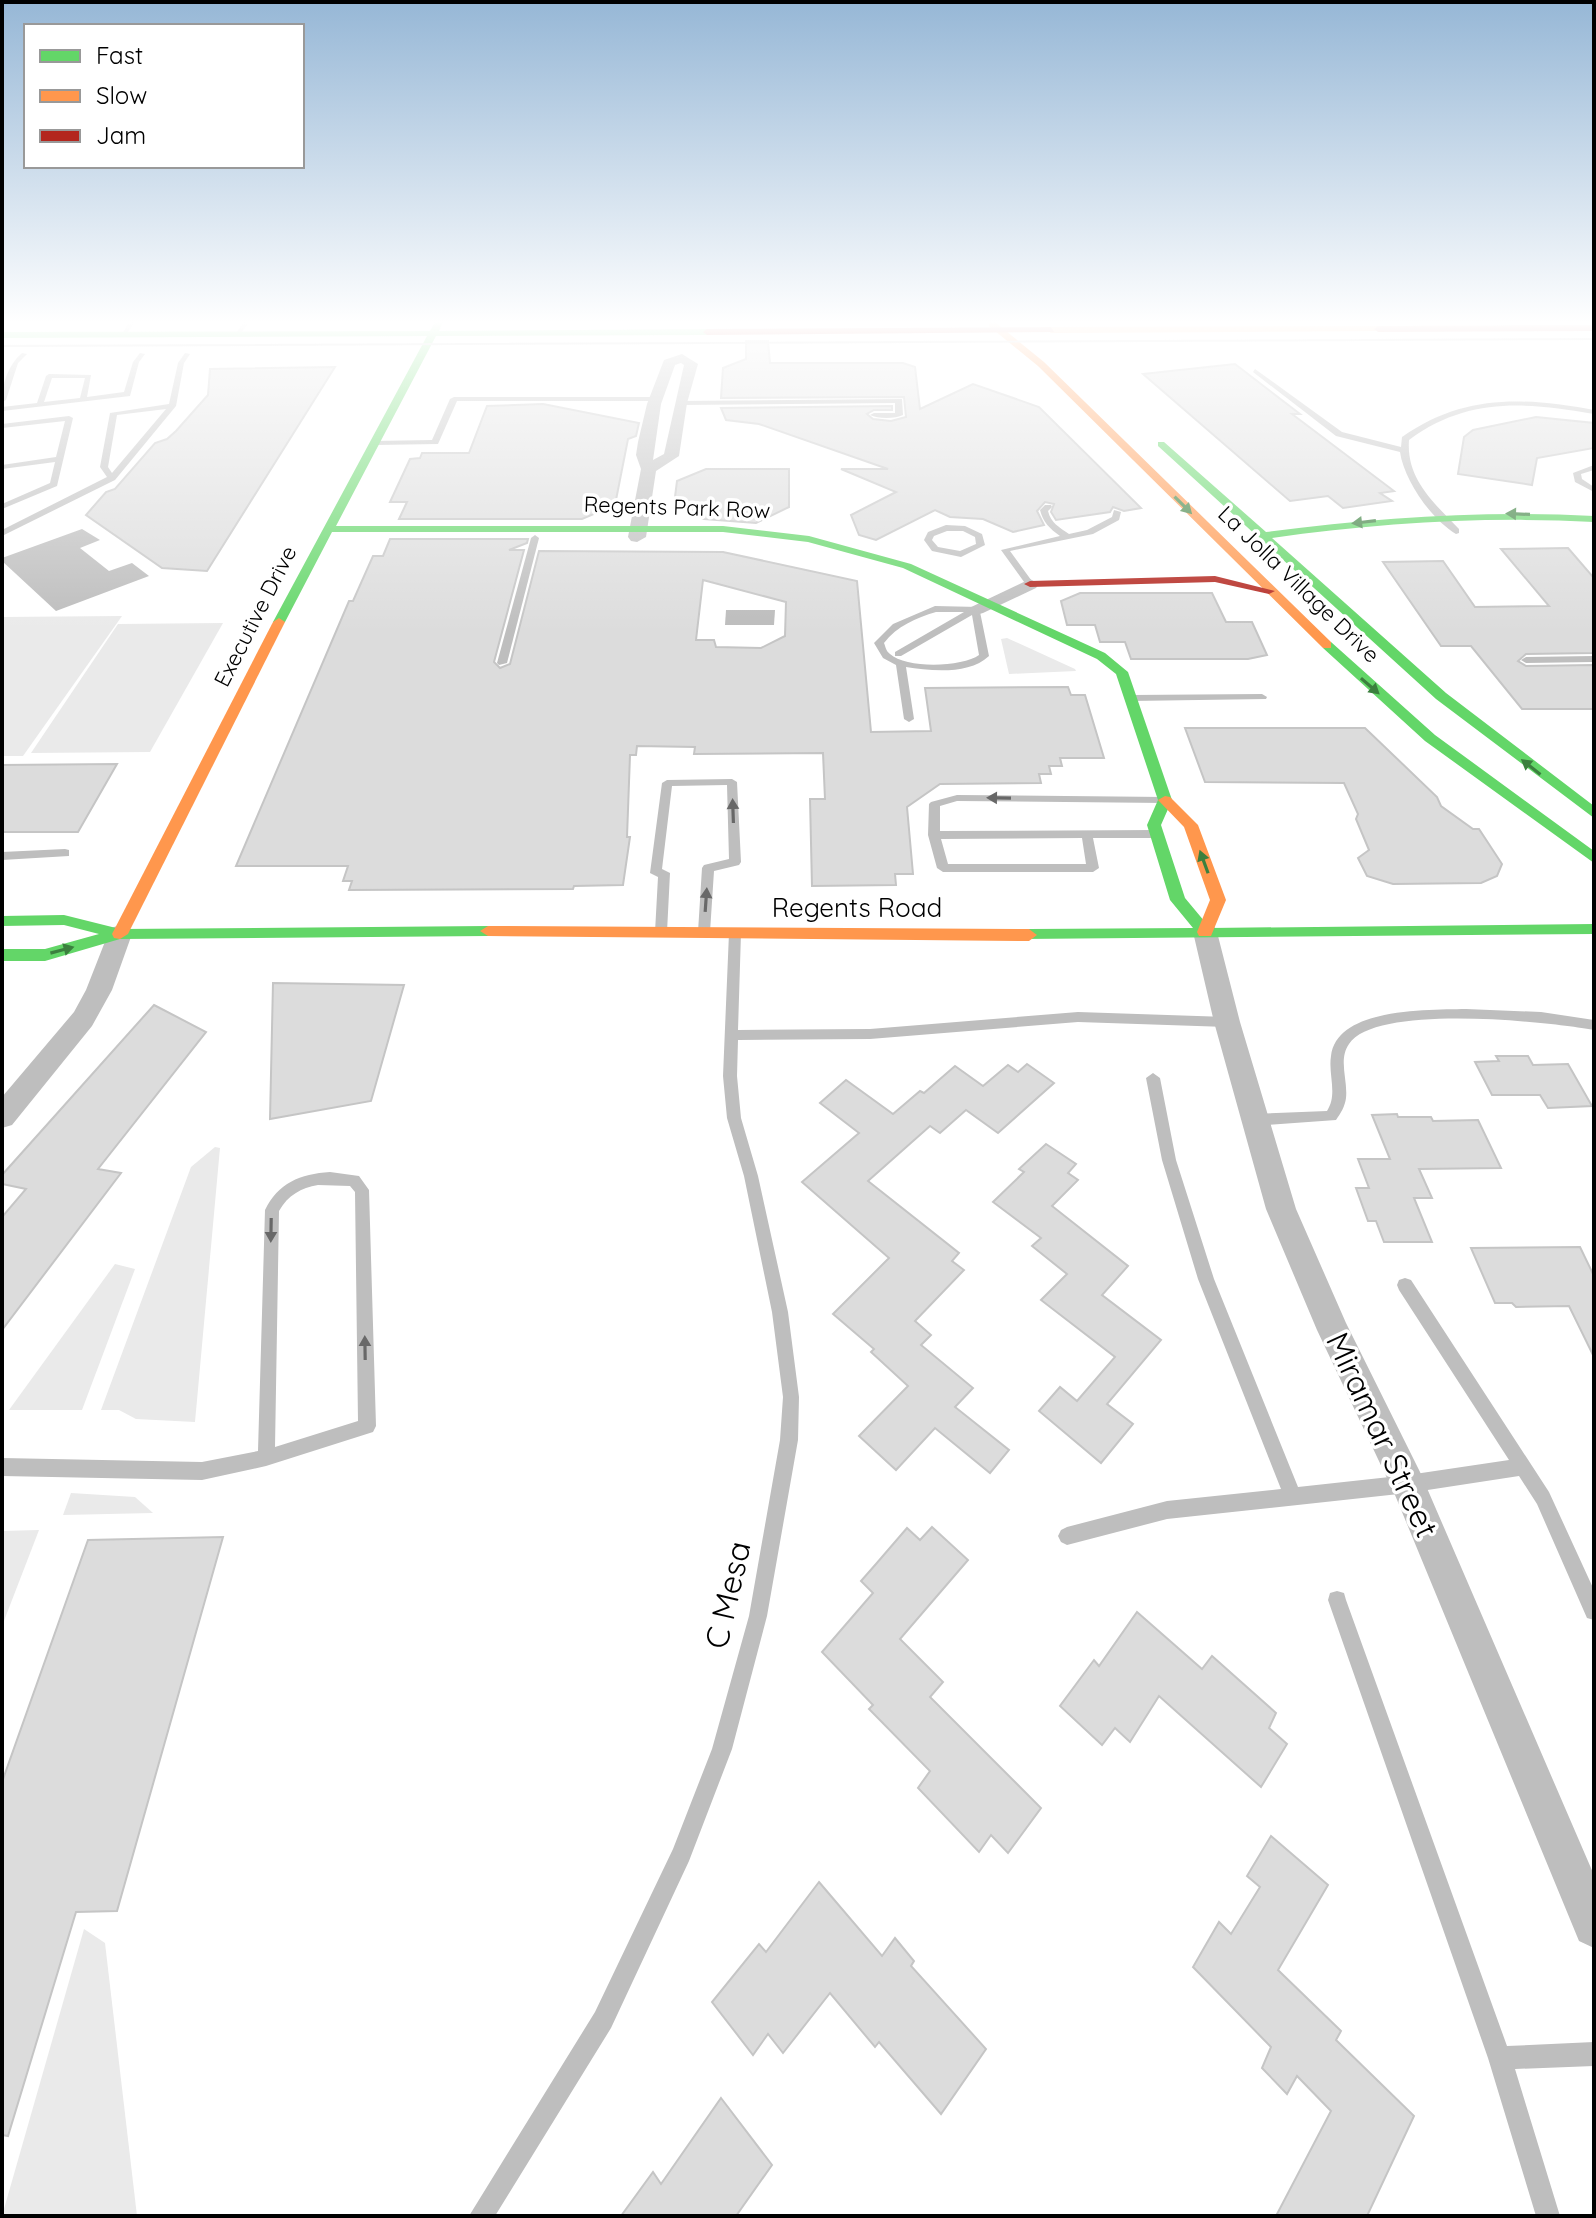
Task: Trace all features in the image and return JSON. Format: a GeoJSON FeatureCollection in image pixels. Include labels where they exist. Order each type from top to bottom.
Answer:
{"type":"FeatureCollection","features":[{"type":"Feature","properties":{"kind":"main road","name":"Executive Drive"},"geometry":{"type":"LineString","coordinates":[[120,934],[324,535],[384,426]]}},
{"type":"Feature","properties":{"kind":"main road","name":"La Jolla Village Drive"},"geometry":{"type":"LineString","coordinates":[[1101,426],[1356,674],[1430,738],[1594,858]]}},
{"type":"Feature","properties":{"kind":"main road","name":"La Jolla Village Drive"},"geometry":{"type":"LineString","coordinates":[[1148,432],[1441,696],[1594,813]]}},
{"type":"Feature","properties":{"kind":"main road"},"geometry":{"type":"LineString","coordinates":[[1264,536],[1442,515],[1513,514],[1594,519]]}},
{"type":"Feature","properties":{"kind":"main road"},"geometry":{"type":"LineString","coordinates":[[1282,553],[1456,531],[1594,533]]}},
{"type":"Feature","properties":{"kind":"main road","name":"Regents Park Row"},"geometry":{"type":"LineString","coordinates":[[324,535],[535,538],[638,532]]}},
{"type":"Feature","properties":{"kind":"main road","name":"Regents Park Row"},"geometry":{"type":"LineString","coordinates":[[324,535],[638,532],[809,539],[880,557],[982,606],[1129,694]]}},
{"type":"Feature","properties":{"kind":"main road"},"geometry":{"type":"LineString","coordinates":[[1030,584],[1065,572],[1174,567],[1207,560],[1221,542]]}},
{"type":"Feature","properties":{"kind":"main road"},"geometry":{"type":"LineString","coordinates":[[1030,584],[1215,579],[1269,591]]}},
{"type":"Feature","properties":{"kind":"main road"},"geometry":{"type":"LineString","coordinates":[[1129,694],[1165,800],[1191,825],[1218,900],[1205,932],[1178,900],[1154,825],[1165,800]]}},
{"type":"Feature","properties":{"kind":"main road","name":"Regents Road"},"geometry":{"type":"LineString","coordinates":[[2,921],[64,920],[120,934],[1594,929]]}},
{"type":"Feature","properties":{"kind":"main road","name":"Regents Road"},"geometry":{"type":"LineString","coordinates":[[2,955],[45,955],[120,934]]}},
{"type":"Feature","properties":{"kind":"street"},"geometry":{"type":"LineString","coordinates":[[638,532],[649,469],[644,455],[650,426]]}},
{"type":"Feature","properties":{"kind":"street"},"geometry":{"type":"LineString","coordinates":[[649,469],[671,456],[676,426]]}},
{"type":"Feature","properties":{"kind":"street"},"geometry":{"type":"LineString","coordinates":[[646,442],[674,441]]}},
{"type":"Feature","properties":{"kind":"street"},"geometry":{"type":"LineString","coordinates":[[982,606],[1030,584]]}},
{"type":"Feature","properties":{"kind":"street","name":"Miramar Street"},"geometry":{"type":"LineString","coordinates":[[1205,932],[1227,1022],[1281,1209],[1333,1330],[1408,1484],[1594,1926]]}},
{"type":"Feature","properties":{"kind":"street"},"geometry":{"type":"LineString","coordinates":[[2,1117],[83,1019],[99,990],[120,934]]}},
{"type":"Feature","properties":{"kind":"lane"},"geometry":{"type":"LineString","coordinates":[[2,507],[54,484],[67,426]]}},
{"type":"Feature","properties":{"kind":"lane"},"geometry":{"type":"LineString","coordinates":[[112,426],[104,467],[112,478]]}},
{"type":"Feature","properties":{"kind":"lane"},"geometry":{"type":"LineString","coordinates":[[2,533],[112,478],[156,426]]}},
{"type":"Feature","properties":{"kind":"lane"},"geometry":{"type":"LineString","coordinates":[[374,443],[435,442],[442,426]]}},
{"type":"Feature","properties":{"kind":"lane"},"geometry":{"type":"LineString","coordinates":[[1328,426],[1339,434],[1403,450]]}},
{"type":"Feature","properties":{"kind":"lane"},"geometry":{"type":"LineString","coordinates":[[1420,426],[1405,439],[1403,450],[1408,472],[1456,531]]}},
{"type":"Feature","properties":{"kind":"lane"},"geometry":{"type":"LineString","coordinates":[[2,467],[60,459]]}},
{"type":"Feature","properties":{"kind":"lane"},"geometry":{"type":"LineString","coordinates":[[1594,467],[1577,473],[1578,480],[1594,490]]}},
{"type":"Feature","properties":{"kind":"lane"},"geometry":{"type":"LineString","coordinates":[[1051,510],[1065,534]]}},
{"type":"Feature","properties":{"kind":"lane"},"geometry":{"type":"LineString","coordinates":[[1030,584],[993,547],[979,536],[955,528],[936,531],[928,540],[935,549],[951,554],[967,553],[993,547],[1104,526],[1116,518],[1117,512]]}},
{"type":"Feature","properties":{"kind":"lane"},"geometry":{"type":"LineString","coordinates":[[502,663],[535,538]]}},
{"type":"Feature","properties":{"kind":"lane"},"geometry":{"type":"LineString","coordinates":[[982,606],[984,656],[980,662],[971,665],[900,659],[883,652],[879,643],[884,635],[918,615],[935,609],[982,606]]}},
{"type":"Feature","properties":{"kind":"lane"},"geometry":{"type":"LineString","coordinates":[[900,659],[982,606]]}},
{"type":"Feature","properties":{"kind":"lane"},"geometry":{"type":"LineString","coordinates":[[900,659],[909,719]]}},
{"type":"Feature","properties":{"kind":"lane"},"geometry":{"type":"LineString","coordinates":[[1526,660],[1594,659]]}},
{"type":"Feature","properties":{"kind":"lane"},"geometry":{"type":"LineString","coordinates":[[1129,694],[1262,697]]}},
{"type":"Feature","properties":{"kind":"lane"},"geometry":{"type":"LineString","coordinates":[[661,932],[664,873],[656,873],[667,783],[732,782],[735,862],[708,868],[704,932]]}},
{"type":"Feature","properties":{"kind":"lane"},"geometry":{"type":"LineString","coordinates":[[1087,835],[1093,868],[943,868],[934,835],[935,804],[957,798],[1165,800]]}},
{"type":"Feature","properties":{"kind":"lane"},"geometry":{"type":"LineString","coordinates":[[934,835],[1157,834]]}},
{"type":"Feature","properties":{"kind":"lane"},"geometry":{"type":"LineString","coordinates":[[2,856],[65,853]]}},
{"type":"Feature","properties":{"kind":"lane","name":"C Mesa"},"geometry":{"type":"LineString","coordinates":[[481,2216],[603,2020],[682,1854],[722,1749],[758,1616],[785,1471],[791,1397],[780,1312],[751,1176],[734,1118],[730,1076],[735,933]]}},
{"type":"Feature","properties":{"kind":"lane"},"geometry":{"type":"LineString","coordinates":[[1254,1120],[1331,1116],[1339,1108],[1341,1096],[1338,1050],[1347,1035],[1365,1026],[1410,1016],[1452,1013],[1497,1014],[1594,1025]]}},
{"type":"Feature","properties":{"kind":"lane"},"geometry":{"type":"LineString","coordinates":[[731,1035],[870,1034],[1078,1017],[1227,1022]]}},
{"type":"Feature","properties":{"kind":"lane"},"geometry":{"type":"LineString","coordinates":[[1153,1078],[1169,1160],[1206,1279],[1292,1495]]}},
{"type":"Feature","properties":{"kind":"lane"},"geometry":{"type":"LineString","coordinates":[[2,1467],[202,1471],[266,1458],[367,1426],[362,1190],[354,1180],[337,1177],[292,1185],[278,1195],[272,1210],[266,1458]]}},
{"type":"Feature","properties":{"kind":"lane"},"geometry":{"type":"LineString","coordinates":[[1405,1285],[1543,1498],[1594,1611]]}},
{"type":"Feature","properties":{"kind":"lane"},"geometry":{"type":"LineString","coordinates":[[1067,1536],[1167,1510],[1408,1484],[1522,1467]]}},
{"type":"Feature","properties":{"kind":"lane"},"geometry":{"type":"LineString","coordinates":[[1337,1600],[1500,2058],[1548,2216]]}},
{"type":"Feature","properties":{"kind":"lane"},"geometry":{"type":"LineString","coordinates":[[1500,2058],[1594,2054]]}},
{"type":"Feature","properties":{"kind":"shaded area"},"geometry":{"type":"Polygon","coordinates":[[[82,529],[100,540],[80,548],[109,571],[132,563],[149,576],[56,611],[2,561],[2,558],[82,529]]]}},
{"type":"Feature","properties":{"kind":"shaded area"},"geometry":{"type":"Polygon","coordinates":[[[726,610],[775,610],[774,625],[725,625],[726,610]]]}},
{"type":"Feature","properties":{"kind":"shaded area"},"geometry":{"type":"Polygon","coordinates":[[[122,616],[23,756],[2,756],[2,617],[122,616]]]}},
{"type":"Feature","properties":{"kind":"shaded area"},"geometry":{"type":"Polygon","coordinates":[[[223,623],[150,752],[31,753],[118,624],[223,623]]]}},
{"type":"Feature","properties":{"kind":"shaded area"},"geometry":{"type":"Polygon","coordinates":[[[1007,638],[1076,671],[1009,674],[1001,639],[1007,638]]]}},
{"type":"Feature","properties":{"kind":"shaded area"},"geometry":{"type":"Polygon","coordinates":[[[215,1147],[220,1148],[195,1422],[136,1419],[119,1410],[101,1410],[191,1167],[215,1147]]]}},
{"type":"Feature","properties":{"kind":"shaded area"},"geometry":{"type":"Polygon","coordinates":[[[115,1264],[135,1269],[82,1410],[9,1410],[115,1264]]]}},
{"type":"Feature","properties":{"kind":"shaded area"},"geometry":{"type":"Polygon","coordinates":[[[71,1493],[135,1497],[153,1513],[63,1515],[71,1493]]]}},
{"type":"Feature","properties":{"kind":"shaded area"},"geometry":{"type":"Polygon","coordinates":[[[39,1530],[2,1626],[2,1531],[39,1530]]]}},
{"type":"Feature","properties":{"kind":"shaded area"},"geometry":{"type":"Polygon","coordinates":[[[84,1929],[105,1943],[137,2216],[2,2216],[84,1929]]]}},
{"type":"Feature","properties":{"kind":"building"},"geometry":{"type":"Polygon","coordinates":[[[181,426],[298,426],[207,571],[162,568],[86,515],[106,492],[115,489],[155,443],[167,439],[181,426]]]}},
{"type":"Feature","properties":{"kind":"building"},"geometry":{"type":"Polygon","coordinates":[[[480,426],[638,426],[636,436],[628,439],[615,505],[582,519],[399,519],[407,502],[390,502],[410,459],[420,458],[422,453],[469,453],[480,426]]]}},
{"type":"Feature","properties":{"kind":"building"},"geometry":{"type":"Polygon","coordinates":[[[763,426],[1058,426],[1141,508],[1124,511],[1113,507],[1110,512],[1056,520],[1051,512],[1054,504],[1045,502],[1037,511],[1044,525],[1013,532],[983,519],[950,517],[935,510],[876,540],[859,535],[851,515],[896,492],[841,469],[888,469],[763,426]]]}},
{"type":"Feature","properties":{"kind":"building"},"geometry":{"type":"Polygon","coordinates":[[[1203,426],[1307,426],[1394,491],[1380,493],[1392,501],[1343,508],[1328,496],[1290,501],[1203,426]]]}},
{"type":"Feature","properties":{"kind":"building"},"geometry":{"type":"Polygon","coordinates":[[[1495,426],[1594,426],[1594,448],[1537,458],[1532,485],[1458,474],[1464,437],[1473,430],[1495,426]]]}},
{"type":"Feature","properties":{"kind":"building"},"geometry":{"type":"Polygon","coordinates":[[[706,469],[789,469],[789,507],[756,523],[704,519],[674,505],[677,481],[706,469]]]}},
{"type":"Feature","properties":{"kind":"building"},"geometry":{"type":"Polygon","coordinates":[[[390,539],[528,539],[527,543],[509,550],[524,550],[494,662],[500,668],[510,664],[539,551],[723,552],[857,581],[871,732],[931,731],[925,688],[1068,687],[1071,695],[1085,695],[1104,758],[1060,758],[1062,766],[1049,766],[1051,774],[1039,774],[1041,783],[940,784],[907,807],[913,874],[895,874],[896,885],[812,886],[810,799],[825,799],[823,753],[694,754],[695,747],[637,746],[636,755],[630,755],[627,837],[630,837],[623,885],[574,886],[573,889],[349,890],[352,881],[343,881],[348,866],[236,866],[349,601],[353,601],[373,556],[383,556],[390,539]],[[703,580],[696,640],[714,640],[716,647],[761,648],[785,636],[786,602],[703,580]]]}},
{"type":"Feature","properties":{"kind":"building"},"geometry":{"type":"Polygon","coordinates":[[[1568,548],[1594,578],[1594,653],[1526,654],[1518,661],[1526,666],[1594,665],[1594,709],[1522,709],[1471,646],[1441,646],[1383,562],[1443,561],[1475,607],[1549,606],[1501,549],[1568,548]]]}},
{"type":"Feature","properties":{"kind":"building"},"geometry":{"type":"Polygon","coordinates":[[[1080,593],[1212,593],[1226,622],[1252,622],[1267,655],[1248,659],[1131,659],[1125,642],[1100,642],[1095,625],[1067,625],[1061,601],[1080,593]]]}},
{"type":"Feature","properties":{"kind":"building"},"geometry":{"type":"Polygon","coordinates":[[[1185,728],[1365,728],[1437,797],[1441,806],[1473,829],[1479,829],[1502,864],[1497,876],[1481,883],[1393,884],[1367,876],[1358,858],[1369,850],[1344,783],[1205,782],[1185,728]]]}},
{"type":"Feature","properties":{"kind":"building"},"geometry":{"type":"Polygon","coordinates":[[[117,764],[78,832],[2,832],[2,765],[117,764]]]}},
{"type":"Feature","properties":{"kind":"building"},"geometry":{"type":"Polygon","coordinates":[[[273,983],[404,985],[371,1101],[270,1119],[273,983]]]}},
{"type":"Feature","properties":{"kind":"building"},"geometry":{"type":"Polygon","coordinates":[[[154,1005],[206,1032],[98,1169],[121,1173],[2,1330],[2,1217],[26,1189],[2,1184],[2,1175],[154,1005]]]}},
{"type":"Feature","properties":{"kind":"building"},"geometry":{"type":"Polygon","coordinates":[[[1496,1056],[1528,1056],[1533,1065],[1568,1064],[1592,1106],[1548,1108],[1540,1095],[1492,1095],[1475,1062],[1499,1061],[1496,1056]]]}},
{"type":"Feature","properties":{"kind":"building"},"geometry":{"type":"Polygon","coordinates":[[[1027,1064],[1054,1083],[998,1133],[966,1110],[940,1133],[930,1126],[868,1181],[959,1253],[952,1261],[964,1270],[915,1321],[931,1335],[921,1345],[973,1388],[955,1407],[1009,1450],[990,1473],[935,1428],[896,1470],[859,1436],[908,1386],[871,1352],[874,1349],[833,1314],[889,1258],[802,1182],[859,1133],[820,1103],[846,1080],[893,1114],[955,1066],[983,1086],[1008,1065],[1018,1072],[1027,1064]]]}},
{"type":"Feature","properties":{"kind":"building"},"geometry":{"type":"Polygon","coordinates":[[[1397,1114],[1398,1117],[1431,1117],[1433,1121],[1478,1120],[1501,1168],[1419,1169],[1432,1198],[1414,1198],[1432,1242],[1384,1242],[1376,1221],[1368,1221],[1356,1188],[1369,1188],[1358,1159],[1390,1159],[1372,1115],[1397,1114]]]}},
{"type":"Feature","properties":{"kind":"building"},"geometry":{"type":"Polygon","coordinates":[[[1046,1144],[1076,1164],[1068,1173],[1078,1180],[1052,1206],[1128,1266],[1102,1295],[1161,1340],[1107,1404],[1133,1424],[1101,1463],[1039,1411],[1060,1387],[1077,1401],[1115,1357],[1041,1300],[1067,1274],[1032,1246],[1041,1238],[993,1202],[1024,1172],[1019,1169],[1046,1144]]]}},
{"type":"Feature","properties":{"kind":"building"},"geometry":{"type":"Polygon","coordinates":[[[1580,1247],[1594,1276],[1594,1357],[1569,1306],[1516,1307],[1512,1303],[1495,1303],[1471,1248],[1580,1247]]]}},
{"type":"Feature","properties":{"kind":"building"},"geometry":{"type":"Polygon","coordinates":[[[932,1527],[968,1560],[900,1639],[943,1682],[930,1697],[1041,1808],[1008,1853],[991,1835],[979,1852],[918,1788],[930,1771],[869,1709],[873,1705],[822,1652],[873,1593],[861,1581],[907,1528],[920,1540],[932,1527]]]}},
{"type":"Feature","properties":{"kind":"building"},"geometry":{"type":"Polygon","coordinates":[[[223,1537],[117,1911],[76,1912],[8,2136],[2,2135],[2,1782],[88,1540],[223,1537]]]}},
{"type":"Feature","properties":{"kind":"building"},"geometry":{"type":"Polygon","coordinates":[[[1137,1612],[1202,1669],[1212,1656],[1276,1713],[1269,1728],[1287,1744],[1261,1787],[1159,1696],[1130,1742],[1115,1728],[1102,1745],[1060,1706],[1094,1660],[1099,1666],[1137,1612]]]}},
{"type":"Feature","properties":{"kind":"building"},"geometry":{"type":"Polygon","coordinates":[[[1271,1836],[1328,1885],[1278,1970],[1341,2031],[1336,2040],[1414,2116],[1367,2216],[1276,2216],[1331,2111],[1297,2076],[1287,2094],[1262,2068],[1271,2047],[1193,1967],[1219,1922],[1231,1934],[1260,1887],[1247,1876],[1271,1836]]]}},
{"type":"Feature","properties":{"kind":"building"},"geometry":{"type":"Polygon","coordinates":[[[819,1882],[882,1956],[895,1938],[914,1961],[911,1966],[986,2049],[941,2114],[879,2042],[875,2047],[830,1993],[783,2053],[768,2034],[753,2055],[712,2002],[759,1944],[766,1952],[819,1882]]]}},
{"type":"Feature","properties":{"kind":"building"},"geometry":{"type":"Polygon","coordinates":[[[721,2098],[772,2165],[736,2216],[621,2216],[653,2172],[661,2184],[721,2098]]]}},
{"type":"Feature","properties":{"kind":"traffic: fast"},"geometry":{"type":"LineString","coordinates":[[279,622],[384,426]]}},
{"type":"Feature","properties":{"kind":"traffic: fast"},"geometry":{"type":"LineString","coordinates":[[1161,444],[1441,696],[1594,813]]}},
{"type":"Feature","properties":{"kind":"traffic: fast"},"geometry":{"type":"LineString","coordinates":[[1264,536],[1429,518],[1511,516],[1594,519]]}},
{"type":"Feature","properties":{"kind":"traffic: fast"},"geometry":{"type":"LineString","coordinates":[[327,529],[723,529],[809,539],[907,566],[1101,656],[1122,672],[1165,800],[1154,825],[1178,900],[1205,932]]}},
{"type":"Feature","properties":{"kind":"traffic: fast"},"geometry":{"type":"LineString","coordinates":[[1327,645],[1430,738],[1594,858]]}},
{"type":"Feature","properties":{"kind":"traffic: fast"},"geometry":{"type":"LineString","coordinates":[[2,921],[64,920],[116,933]]}},
{"type":"Feature","properties":{"kind":"traffic: fast"},"geometry":{"type":"LineString","coordinates":[[1029,935],[1594,929]]}},
{"type":"Feature","properties":{"kind":"traffic: fast"},"geometry":{"type":"LineString","coordinates":[[2,955],[45,955],[120,934],[488,931]]}},
{"type":"Feature","properties":{"kind":"traffic: slow"},"geometry":{"type":"LineString","coordinates":[[1104,426],[1327,645]]}},
{"type":"Feature","properties":{"kind":"traffic: slow"},"geometry":{"type":"LineString","coordinates":[[120,934],[279,622]]}},
{"type":"Feature","properties":{"kind":"traffic: slow"},"geometry":{"type":"LineString","coordinates":[[1165,800],[1191,825],[1218,900],[1205,932]]}},
{"type":"Feature","properties":{"kind":"traffic: slow"},"geometry":{"type":"LineString","coordinates":[[488,931],[1029,935]]}},
{"type":"Feature","properties":{"kind":"traffic: jam"},"geometry":{"type":"LineString","coordinates":[[1030,584],[1215,579],[1269,591]]}}]}
